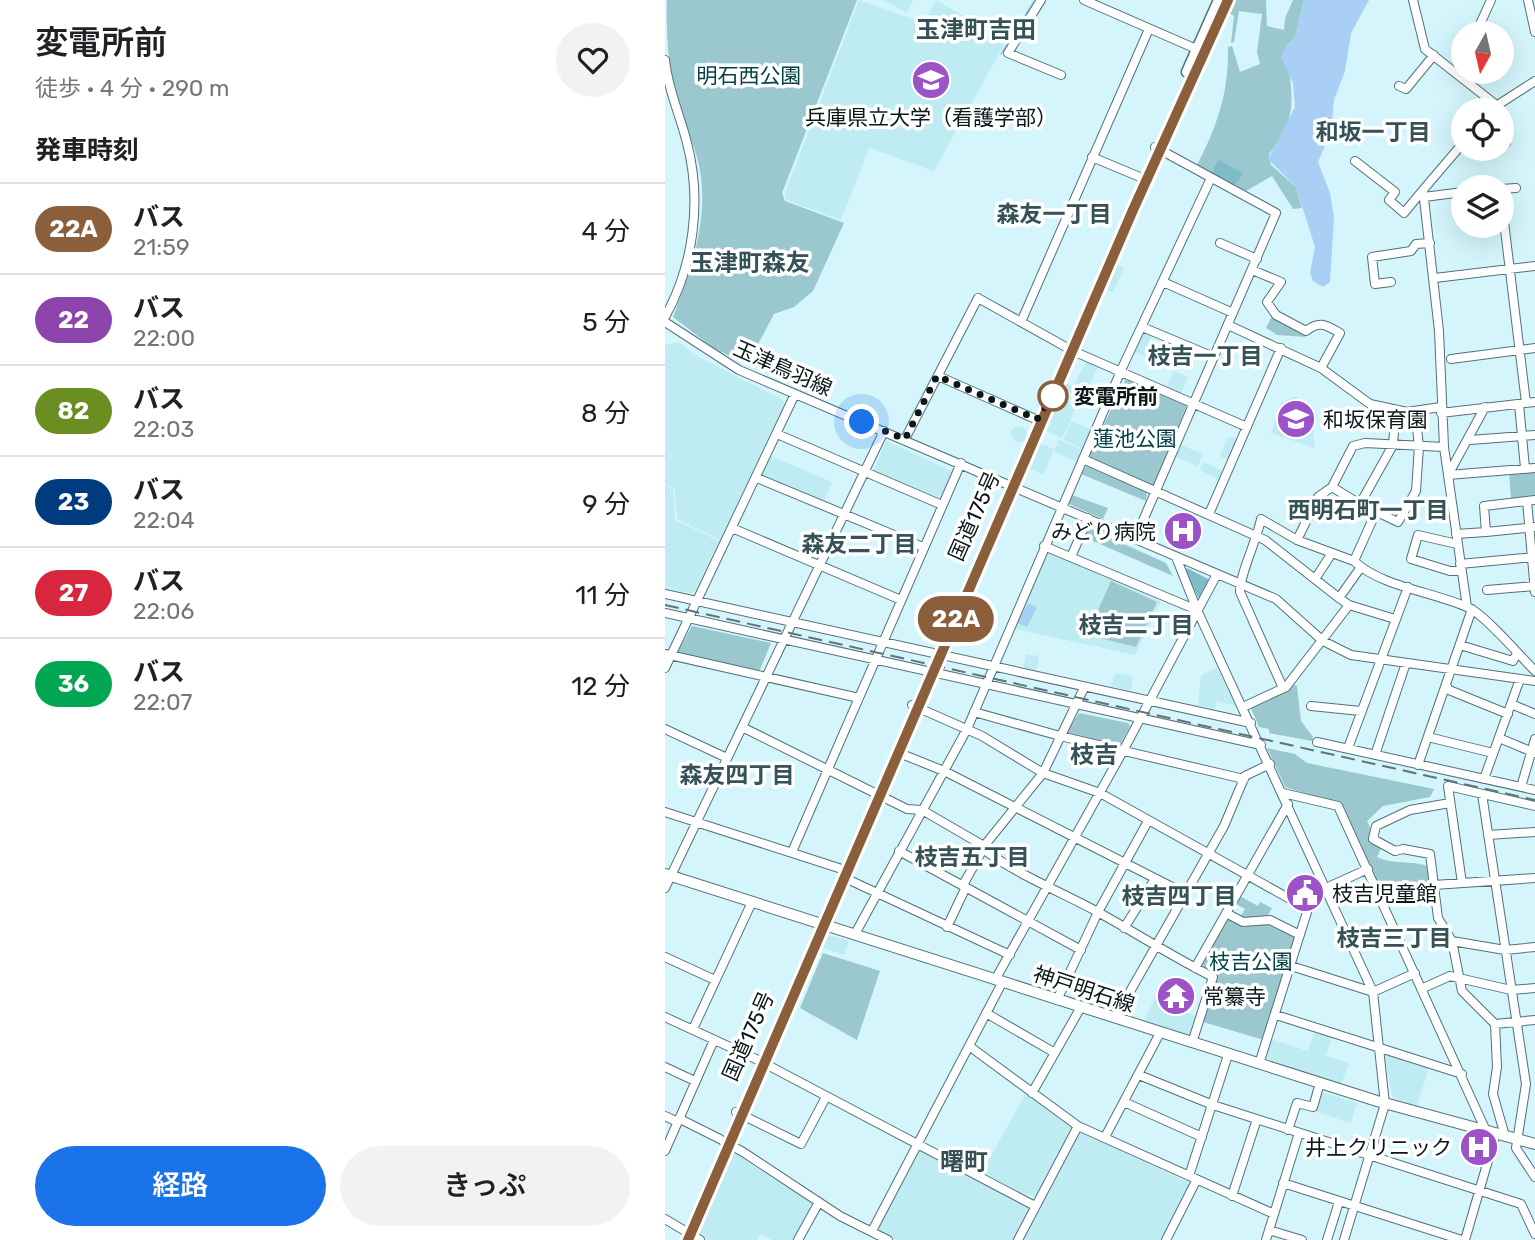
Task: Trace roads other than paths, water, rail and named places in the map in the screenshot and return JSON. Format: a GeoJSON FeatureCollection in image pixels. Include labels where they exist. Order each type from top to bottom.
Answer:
{"type":"FeatureCollection","features":[{"type":"Feature","properties":{"kind":"highway","name":"国道175号"},"geometry":{"type":"LineString","coordinates":[[1201,51],[1219,0]]}},
{"type":"Feature","properties":{"kind":"highway","name":"国道175号"},"geometry":{"type":"LineString","coordinates":[[689,1237],[724,1142],[844,873],[1144,179],[1201,51],[1228,0]]}},
{"type":"Feature","properties":{"kind":"highway","name":"国道175号"},"geometry":{"type":"LineString","coordinates":[[878,793],[898,753],[916,706]]}},
{"type":"Feature","properties":{"kind":"main road","name":"神戸明石線"},"geometry":{"type":"LineString","coordinates":[[668,875],[1385,1104],[1535,1144]]}},
{"type":"Feature","properties":{"kind":"street"},"geometry":{"type":"LineString","coordinates":[[1041,0],[1008,52],[1061,75]]}},
{"type":"Feature","properties":{"kind":"street"},"geometry":{"type":"LineString","coordinates":[[1084,0],[1201,51]]}},
{"type":"Feature","properties":{"kind":"street"},"geometry":{"type":"LineString","coordinates":[[1413,0],[1425,49],[1451,67]]}},
{"type":"Feature","properties":{"kind":"street"},"geometry":{"type":"LineString","coordinates":[[1481,21],[1491,0]]}},
{"type":"Feature","properties":{"kind":"street"},"geometry":{"type":"LineString","coordinates":[[1528,0],[1535,32]]}},
{"type":"Feature","properties":{"kind":"street"},"geometry":{"type":"LineString","coordinates":[[1021,322],[1149,29]]}},
{"type":"Feature","properties":{"kind":"street"},"geometry":{"type":"LineString","coordinates":[[1399,86],[1406,89],[1434,55]]}},
{"type":"Feature","properties":{"kind":"street"},"geometry":{"type":"LineString","coordinates":[[665,60],[667,88],[687,142],[697,188],[688,254],[665,317]]}},
{"type":"Feature","properties":{"kind":"street"},"geometry":{"type":"LineString","coordinates":[[1508,98],[1535,81]]}},
{"type":"Feature","properties":{"kind":"street"},"geometry":{"type":"LineString","coordinates":[[1471,84],[1485,98]]}},
{"type":"Feature","properties":{"kind":"street"},"geometry":{"type":"LineString","coordinates":[[1135,539],[1276,213],[1158,148]]}},
{"type":"Feature","properties":{"kind":"street"},"geometry":{"type":"LineString","coordinates":[[1093,157],[1144,179]]}},
{"type":"Feature","properties":{"kind":"street"},"geometry":{"type":"LineString","coordinates":[[1355,161],[1395,192],[1389,200],[1404,213],[1424,194],[1451,159]]}},
{"type":"Feature","properties":{"kind":"street"},"geometry":{"type":"LineString","coordinates":[[855,934],[967,729],[1121,371],[1211,178]]}},
{"type":"Feature","properties":{"kind":"street"},"geometry":{"type":"LineString","coordinates":[[1424,194],[1451,193]]}},
{"type":"Feature","properties":{"kind":"street"},"geometry":{"type":"LineString","coordinates":[[1418,765],[1470,608],[1460,568],[1444,447],[1435,278],[1424,194]]}},
{"type":"Feature","properties":{"kind":"street"},"geometry":{"type":"LineString","coordinates":[[1506,238],[1527,403],[1522,437],[1525,468]]}},
{"type":"Feature","properties":{"kind":"street"},"geometry":{"type":"LineString","coordinates":[[1220,243],[1257,259]]}},
{"type":"Feature","properties":{"kind":"street"},"geometry":{"type":"LineString","coordinates":[[1391,282],[1375,284],[1372,257],[1411,251],[1416,244],[1430,243]]}},
{"type":"Feature","properties":{"kind":"street"},"geometry":{"type":"LineString","coordinates":[[1435,278],[1535,267]]}},
{"type":"Feature","properties":{"kind":"street"},"geometry":{"type":"LineString","coordinates":[[1252,270],[1280,282],[1267,302],[1276,315],[1306,331],[1315,324],[1325,323],[1341,333],[1321,368]]}},
{"type":"Feature","properties":{"kind":"street"},"geometry":{"type":"LineString","coordinates":[[1163,282],[1233,313]]}},
{"type":"Feature","properties":{"kind":"street"},"geometry":{"type":"LineString","coordinates":[[905,439],[978,298],[1070,349],[1247,427]]}},
{"type":"Feature","properties":{"kind":"street","name":"玉津鳥羽線"},"geometry":{"type":"LineString","coordinates":[[665,322],[724,362],[1276,599],[1322,641],[1351,655],[1535,681]]}},
{"type":"Feature","properties":{"kind":"street"},"geometry":{"type":"LineString","coordinates":[[1228,325],[1321,368],[1370,404],[1415,411],[1527,403]]}},
{"type":"Feature","properties":{"kind":"street"},"geometry":{"type":"LineString","coordinates":[[1142,327],[1214,357]]}},
{"type":"Feature","properties":{"kind":"street"},"geometry":{"type":"LineString","coordinates":[[1209,514],[1281,348]]}},
{"type":"Feature","properties":{"kind":"street"},"geometry":{"type":"LineString","coordinates":[[1451,359],[1535,348]]}},
{"type":"Feature","properties":{"kind":"street"},"geometry":{"type":"LineString","coordinates":[[937,376],[1039,420]]}},
{"type":"Feature","properties":{"kind":"street"},"geometry":{"type":"LineString","coordinates":[[665,668],[668,654],[689,618],[795,394]]}},
{"type":"Feature","properties":{"kind":"street"},"geometry":{"type":"LineString","coordinates":[[1448,475],[1470,440],[1485,407]]}},
{"type":"Feature","properties":{"kind":"street"},"geometry":{"type":"LineString","coordinates":[[1332,487],[1398,522],[1416,491],[1419,446],[1415,411]]}},
{"type":"Feature","properties":{"kind":"street"},"geometry":{"type":"LineString","coordinates":[[1360,504],[1393,445],[1395,419]]}},
{"type":"Feature","properties":{"kind":"street"},"geometry":{"type":"LineString","coordinates":[[665,888],[668,875],[697,822],[884,431]]}},
{"type":"Feature","properties":{"kind":"street"},"geometry":{"type":"LineString","coordinates":[[777,434],[942,505]]}},
{"type":"Feature","properties":{"kind":"street"},"geometry":{"type":"LineString","coordinates":[[1470,440],[1535,435]]}},
{"type":"Feature","properties":{"kind":"street"},"geometry":{"type":"LineString","coordinates":[[1297,540],[1318,497],[1332,487],[1353,446],[1365,443],[1444,447]]}},
{"type":"Feature","properties":{"kind":"street"},"geometry":{"type":"LineString","coordinates":[[1083,459],[1257,536],[1349,605],[1395,619]]}},
{"type":"Feature","properties":{"kind":"street"},"geometry":{"type":"LineString","coordinates":[[792,852],[961,463]]}},
{"type":"Feature","properties":{"kind":"street"},"geometry":{"type":"LineString","coordinates":[[1448,475],[1535,468]]}},
{"type":"Feature","properties":{"kind":"street"},"geometry":{"type":"LineString","coordinates":[[757,478],[923,547]]}},
{"type":"Feature","properties":{"kind":"street"},"geometry":{"type":"LineString","coordinates":[[1486,531],[1484,506],[1531,501],[1535,592]]}},
{"type":"Feature","properties":{"kind":"street"},"geometry":{"type":"LineString","coordinates":[[1339,598],[1358,564],[1375,512]]}},
{"type":"Feature","properties":{"kind":"street"},"geometry":{"type":"LineString","coordinates":[[1071,558],[1088,519]]}},
{"type":"Feature","properties":{"kind":"street"},"geometry":{"type":"LineString","coordinates":[[1283,688],[1240,592],[1240,584],[1261,519],[1297,540],[1408,587],[1470,608],[1535,671]]}},
{"type":"Feature","properties":{"kind":"street"},"geometry":{"type":"LineString","coordinates":[[1456,534],[1532,527]]}},
{"type":"Feature","properties":{"kind":"street"},"geometry":{"type":"LineString","coordinates":[[732,528],[901,600]]}},
{"type":"Feature","properties":{"kind":"street"},"geometry":{"type":"LineString","coordinates":[[1457,544],[1418,534],[1411,559],[1450,571],[1533,557]]}},
{"type":"Feature","properties":{"kind":"street"},"geometry":{"type":"LineString","coordinates":[[1044,546],[1197,610]]}},
{"type":"Feature","properties":{"kind":"street"},"geometry":{"type":"LineString","coordinates":[[1315,579],[1332,553]]}},
{"type":"Feature","properties":{"kind":"street"},"geometry":{"type":"LineString","coordinates":[[1176,557],[1197,610],[1373,992],[1385,1104],[1344,1240]]}},
{"type":"Feature","properties":{"kind":"street"},"geometry":{"type":"LineString","coordinates":[[872,1231],[986,1013],[1010,955],[1217,574]]}},
{"type":"Feature","properties":{"kind":"street"},"geometry":{"type":"LineString","coordinates":[[1348,748],[1408,587]]}},
{"type":"Feature","properties":{"kind":"street"},"geometry":{"type":"LineString","coordinates":[[1487,590],[1535,587]]}},
{"type":"Feature","properties":{"kind":"street"},"geometry":{"type":"LineString","coordinates":[[665,594],[1251,723]]}},
{"type":"Feature","properties":{"kind":"street"},"geometry":{"type":"LineString","coordinates":[[1243,707],[1283,688],[1349,605]]}},
{"type":"Feature","properties":{"kind":"street"},"geometry":{"type":"LineString","coordinates":[[665,613],[1261,745]]}},
{"type":"Feature","properties":{"kind":"street"},"geometry":{"type":"LineString","coordinates":[[1459,645],[1513,660],[1517,653]]}},
{"type":"Feature","properties":{"kind":"street"},"geometry":{"type":"LineString","coordinates":[[668,654],[859,698]]}},
{"type":"Feature","properties":{"kind":"street"},"geometry":{"type":"LineString","coordinates":[[1375,755],[1406,663]]}},
{"type":"Feature","properties":{"kind":"street"},"geometry":{"type":"LineString","coordinates":[[1484,779],[1520,680]]}},
{"type":"Feature","properties":{"kind":"street"},"geometry":{"type":"LineString","coordinates":[[1446,685],[1449,690],[1508,714]]}},
{"type":"Feature","properties":{"kind":"street"},"geometry":{"type":"LineString","coordinates":[[947,927],[984,848],[1043,773],[1084,688]]}},
{"type":"Feature","properties":{"kind":"street"},"geometry":{"type":"LineString","coordinates":[[1511,704],[1535,714]]}},
{"type":"Feature","properties":{"kind":"street"},"geometry":{"type":"LineString","coordinates":[[916,706],[967,729],[1043,773],[1100,793],[1308,909]]}},
{"type":"Feature","properties":{"kind":"street"},"geometry":{"type":"LineString","coordinates":[[1311,706],[1361,711]]}},
{"type":"Feature","properties":{"kind":"street"},"geometry":{"type":"LineString","coordinates":[[974,712],[1060,736],[1244,779]]}},
{"type":"Feature","properties":{"kind":"street"},"geometry":{"type":"LineString","coordinates":[[742,727],[907,808],[922,810],[984,848],[1009,867],[1098,912],[1156,948],[1213,977],[1192,1043]]}},
{"type":"Feature","properties":{"kind":"street"},"geometry":{"type":"LineString","coordinates":[[665,729],[727,758]]}},
{"type":"Feature","properties":{"kind":"street"},"geometry":{"type":"LineString","coordinates":[[1428,737],[1493,753]]}},
{"type":"Feature","properties":{"kind":"street"},"geometry":{"type":"LineString","coordinates":[[1499,738],[1534,753]]}},
{"type":"Feature","properties":{"kind":"street"},"geometry":{"type":"LineString","coordinates":[[1521,787],[1534,753],[1535,739]]}},
{"type":"Feature","properties":{"kind":"street"},"geometry":{"type":"LineString","coordinates":[[1317,742],[1535,790]]}},
{"type":"Feature","properties":{"kind":"street"},"geometry":{"type":"LineString","coordinates":[[898,753],[944,771],[1184,893]]}},
{"type":"Feature","properties":{"kind":"street"},"geometry":{"type":"LineString","coordinates":[[1115,1018],[1224,826],[1244,779],[1270,764]]}},
{"type":"Feature","properties":{"kind":"street"},"geometry":{"type":"LineString","coordinates":[[1462,883],[1448,786],[1535,806]]}},
{"type":"Feature","properties":{"kind":"street"},"geometry":{"type":"LineString","coordinates":[[1283,793],[1338,806],[1421,989],[1462,1074],[1495,1133]]}},
{"type":"Feature","properties":{"kind":"street"},"geometry":{"type":"LineString","coordinates":[[1482,794],[1516,1022],[1531,1084],[1516,1148],[1535,1177]]}},
{"type":"Feature","properties":{"kind":"street"},"geometry":{"type":"LineString","coordinates":[[1283,1183],[1464,1240],[1495,1133],[1493,1094],[1497,1067],[1496,1024],[1462,991],[1452,941],[1438,918],[1430,854],[1403,849],[1395,851],[1373,839],[1376,826],[1410,810],[1450,803]]}},
{"type":"Feature","properties":{"kind":"street"},"geometry":{"type":"LineString","coordinates":[[1195,968],[1288,804]]}},
{"type":"Feature","properties":{"kind":"street"},"geometry":{"type":"LineString","coordinates":[[665,812],[792,852],[844,873],[877,894],[1010,955]]}},
{"type":"Feature","properties":{"kind":"street"},"geometry":{"type":"LineString","coordinates":[[1056,1000],[1098,912],[1148,821]]}},
{"type":"Feature","properties":{"kind":"street"},"geometry":{"type":"LineString","coordinates":[[1488,835],[1535,832]]}},
{"type":"Feature","properties":{"kind":"street"},"geometry":{"type":"LineString","coordinates":[[899,851],[1081,950]]}},
{"type":"Feature","properties":{"kind":"street"},"geometry":{"type":"LineString","coordinates":[[1259,1064],[1308,909],[1326,888],[1368,869]]}},
{"type":"Feature","properties":{"kind":"street"},"geometry":{"type":"LineString","coordinates":[[1434,885],[1535,878]]}},
{"type":"Feature","properties":{"kind":"street"},"geometry":{"type":"LineString","coordinates":[[1124,928],[1155,879]]}},
{"type":"Feature","properties":{"kind":"street"},"geometry":{"type":"LineString","coordinates":[[693,1029],[752,902]]}},
{"type":"Feature","properties":{"kind":"street"},"geometry":{"type":"LineString","coordinates":[[1226,913],[1243,922],[1270,920],[1300,935]]}},
{"type":"Feature","properties":{"kind":"street"},"geometry":{"type":"LineString","coordinates":[[1452,941],[1505,950],[1535,947]]}},
{"type":"Feature","properties":{"kind":"street"},"geometry":{"type":"LineString","coordinates":[[665,957],[715,980]]}},
{"type":"Feature","properties":{"kind":"street"},"geometry":{"type":"LineString","coordinates":[[1291,966],[1373,992],[1415,973]]}},
{"type":"Feature","properties":{"kind":"street"},"geometry":{"type":"LineString","coordinates":[[1421,989],[1450,976],[1511,990],[1535,988]]}},
{"type":"Feature","properties":{"kind":"street"},"geometry":{"type":"LineString","coordinates":[[1032,1093],[1081,1007]]}},
{"type":"Feature","properties":{"kind":"street"},"geometry":{"type":"LineString","coordinates":[[986,1013],[1055,1053]]}},
{"type":"Feature","properties":{"kind":"street"},"geometry":{"type":"LineString","coordinates":[[1276,1015],[1462,1074]]}},
{"type":"Feature","properties":{"kind":"street"},"geometry":{"type":"LineString","coordinates":[[665,1017],[761,1062],[1035,1206]]}},
{"type":"Feature","properties":{"kind":"street"},"geometry":{"type":"LineString","coordinates":[[1496,1024],[1535,1020]]}},
{"type":"Feature","properties":{"kind":"street"},"geometry":{"type":"LineString","coordinates":[[1105,1137],[1160,1033]]}},
{"type":"Feature","properties":{"kind":"street"},"geometry":{"type":"LineString","coordinates":[[665,1151],[681,1122],[695,1082],[714,1041]]}},
{"type":"Feature","properties":{"kind":"street"},"geometry":{"type":"LineString","coordinates":[[969,1046],[1079,1126],[1273,1214]]}},
{"type":"Feature","properties":{"kind":"street"},"geometry":{"type":"LineString","coordinates":[[1166,1240],[1193,1179],[1202,1137],[1228,1055]]}},
{"type":"Feature","properties":{"kind":"street"},"geometry":{"type":"LineString","coordinates":[[665,1067],[695,1082]]}},
{"type":"Feature","properties":{"kind":"street"},"geometry":{"type":"LineString","coordinates":[[1139,1074],[1213,1105],[1521,1204],[1535,1234]]}},
{"type":"Feature","properties":{"kind":"street"},"geometry":{"type":"LineString","coordinates":[[1288,1130],[1297,1103],[1313,1107],[1320,1083]]}},
{"type":"Feature","properties":{"kind":"street"},"geometry":{"type":"LineString","coordinates":[[739,1113],[801,1144],[826,1097]]}},
{"type":"Feature","properties":{"kind":"street"},"geometry":{"type":"LineString","coordinates":[[1124,1102],[1202,1137]]}},
{"type":"Feature","properties":{"kind":"street"},"geometry":{"type":"LineString","coordinates":[[665,1116],[724,1142],[819,1202],[888,1240]]}},
{"type":"Feature","properties":{"kind":"street"},"geometry":{"type":"LineString","coordinates":[[1232,1196],[1257,1119]]}},
{"type":"Feature","properties":{"kind":"street"},"geometry":{"type":"LineString","coordinates":[[1018,1240],[1079,1126]]}},
{"type":"Feature","properties":{"kind":"street"},"geometry":{"type":"LineString","coordinates":[[1266,1240],[1299,1133]]}},
{"type":"Feature","properties":{"kind":"street"},"geometry":{"type":"LineString","coordinates":[[798,1240],[819,1202]]}},
{"type":"Feature","properties":{"kind":"street"},"geometry":{"type":"LineString","coordinates":[[1327,1240],[1339,1202]]}},
{"type":"Feature","properties":{"kind":"street"},"geometry":{"type":"LineString","coordinates":[[665,1219],[689,1237]]}},
{"type":"Feature","properties":{"kind":"street"},"geometry":{"type":"LineString","coordinates":[[1269,1230],[1301,1240]]}},
{"type":"Feature","properties":{"kind":"waterway"},"geometry":{"type":"LineString","coordinates":[[1001,54],[1035,0]]}},
{"type":"Feature","properties":{"kind":"railway"},"geometry":{"type":"LineString","coordinates":[[665,605],[1535,800]]}},
{"type":"Feature","properties":{"kind":"place","name":"兵庫県立大学（看護学部）"},"geometry":{"type":"Point","coordinates":[931,80]}},
{"type":"Feature","properties":{"kind":"place","name":"変電所前"},"geometry":{"type":"Point","coordinates":[1053,396]}},
{"type":"Feature","properties":{"kind":"place","name":"和坂保育園"},"geometry":{"type":"Point","coordinates":[1296,419]}},
{"type":"Feature","properties":{"kind":"place","name":"みどり病院"},"geometry":{"type":"Point","coordinates":[1183,531]}},
{"type":"Feature","properties":{"kind":"place","name":"枝吉児童館"},"geometry":{"type":"Point","coordinates":[1305,893]}},
{"type":"Feature","properties":{"kind":"place","name":"常纂寺"},"geometry":{"type":"Point","coordinates":[1176,996]}},
{"type":"Feature","properties":{"kind":"place","name":"井上クリニック"},"geometry":{"type":"Point","coordinates":[1479,1147]}},
{"type":"Feature","properties":{"kind":"district","name":"玉津町吉田"},"geometry":{"type":"Point","coordinates":[976,30]}},
{"type":"Feature","properties":{"kind":"district","name":"和坂一丁目"},"geometry":{"type":"Point","coordinates":[1373,132]}},
{"type":"Feature","properties":{"kind":"district","name":"森友一丁目"},"geometry":{"type":"Point","coordinates":[1054,214]}},
{"type":"Feature","properties":{"kind":"district","name":"玉津町森友"},"geometry":{"type":"Point","coordinates":[750,263]}},
{"type":"Feature","properties":{"kind":"district","name":"枝吉一丁目"},"geometry":{"type":"Point","coordinates":[1205,356]}},
{"type":"Feature","properties":{"kind":"district","name":"西明石町一丁目"},"geometry":{"type":"Point","coordinates":[1368,510]}},
{"type":"Feature","properties":{"kind":"district","name":"森友二丁目"},"geometry":{"type":"Point","coordinates":[859,544]}},
{"type":"Feature","properties":{"kind":"district","name":"枝吉二丁目"},"geometry":{"type":"Point","coordinates":[1136,625]}},
{"type":"Feature","properties":{"kind":"district","name":"枝吉"},"geometry":{"type":"Point","coordinates":[1094,755]}},
{"type":"Feature","properties":{"kind":"district","name":"森友四丁目"},"geometry":{"type":"Point","coordinates":[737,775]}},
{"type":"Feature","properties":{"kind":"district","name":"枝吉五丁目"},"geometry":{"type":"Point","coordinates":[972,857]}},
{"type":"Feature","properties":{"kind":"district","name":"枝吉四丁目"},"geometry":{"type":"Point","coordinates":[1179,896]}},
{"type":"Feature","properties":{"kind":"district","name":"枝吉三丁目"},"geometry":{"type":"Point","coordinates":[1394,938]}},
{"type":"Feature","properties":{"kind":"district","name":"曙町"},"geometry":{"type":"Point","coordinates":[964,1162]}},
{"type":"Feature","properties":{"kind":"park label","name":"明石西公園"},"geometry":{"type":"Point","coordinates":[749,75]}},
{"type":"Feature","properties":{"kind":"park label","name":"蓮池公園"},"geometry":{"type":"Point","coordinates":[1135,438]}},
{"type":"Feature","properties":{"kind":"park label","name":"枝吉公園"},"geometry":{"type":"Point","coordinates":[1251,961]}}]}
